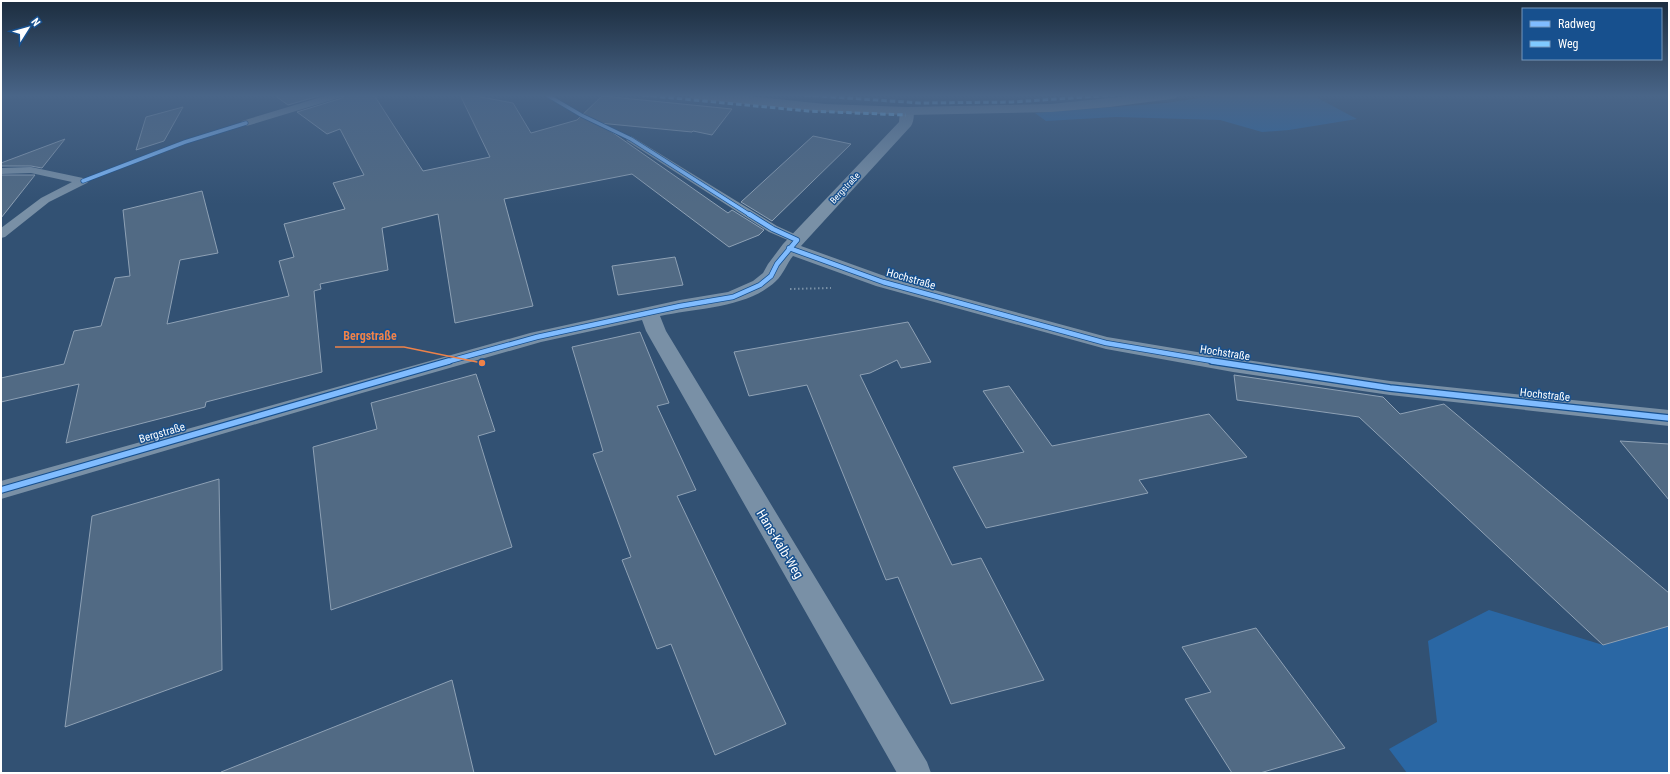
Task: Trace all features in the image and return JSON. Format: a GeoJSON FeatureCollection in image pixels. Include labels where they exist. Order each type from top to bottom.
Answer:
{"type":"FeatureCollection","features":[{"type":"Feature","properties":{"kind":"street","name":"Bergstraße"},"geometry":{"type":"LineString","coordinates":[[1,490],[444,362],[537,337],[733,297],[760,285],[771,276],[788,251],[899,131]]}},
{"type":"Feature","properties":{"kind":"street","name":"Hochstraße"},"geometry":{"type":"LineString","coordinates":[[788,251],[883,282],[1106,343],[1233,365],[1390,388],[1669,418]]}},
{"type":"Feature","properties":{"kind":"street","name":"Hans-Kalb-Weg"},"geometry":{"type":"LineString","coordinates":[[649,313],[656,331],[738,473],[915,773]]}},
{"type":"Feature","properties":{"kind":"lane","name":"Hochstraße"},"geometry":{"type":"LineString","coordinates":[[631,140],[773,229],[788,251]]}},
{"type":"Feature","properties":{"kind":"lane"},"geometry":{"type":"LineString","coordinates":[[1,171],[31,170],[83,181],[45,200],[1,233]]}},
{"type":"Feature","properties":{"kind":"shaded area"},"geometry":{"type":"Polygon","coordinates":[[[1489,610],[1603,645],[1669,626],[1669,773],[1407,773],[1389,749],[1437,722],[1428,641],[1489,610]]]}},
{"type":"Feature","properties":{"kind":"building"},"geometry":{"type":"Polygon","coordinates":[[[142,131],[170,131],[164,141],[136,150],[142,131]]]}},
{"type":"Feature","properties":{"kind":"building"},"geometry":{"type":"Polygon","coordinates":[[[323,131],[334,131],[327,134],[323,131]]]}},
{"type":"Feature","properties":{"kind":"building"},"geometry":{"type":"Polygon","coordinates":[[[341,131],[397,131],[423,171],[490,157],[477,131],[530,131],[531,133],[538,131],[611,131],[728,213],[732,210],[764,230],[759,235],[729,247],[632,174],[504,199],[533,306],[455,323],[438,214],[382,228],[388,270],[320,284],[321,289],[314,291],[322,372],[206,402],[205,407],[66,443],[79,384],[1,402],[1,378],[64,364],[74,331],[101,326],[115,278],[130,276],[123,210],[202,191],[218,253],[180,260],[167,324],[289,296],[279,261],[294,257],[284,224],[345,209],[333,183],[364,175],[341,131]]]}},
{"type":"Feature","properties":{"kind":"building"},"geometry":{"type":"Polygon","coordinates":[[[694,131],[715,131],[712,135],[694,131]]]}},
{"type":"Feature","properties":{"kind":"building"},"geometry":{"type":"Polygon","coordinates":[[[813,136],[851,144],[772,221],[741,202],[813,136]]]}},
{"type":"Feature","properties":{"kind":"building"},"geometry":{"type":"Polygon","coordinates":[[[65,139],[42,168],[31,166],[1,166],[1,163],[65,139]]]}},
{"type":"Feature","properties":{"kind":"building"},"geometry":{"type":"Polygon","coordinates":[[[1,175],[35,175],[1,218],[1,175]]]}},
{"type":"Feature","properties":{"kind":"building"},"geometry":{"type":"Polygon","coordinates":[[[675,257],[683,285],[618,295],[612,266],[675,257]]]}},
{"type":"Feature","properties":{"kind":"building"},"geometry":{"type":"Polygon","coordinates":[[[908,322],[931,362],[901,368],[897,360],[870,373],[860,375],[952,565],[981,558],[1044,680],[951,704],[898,577],[886,580],[807,385],[749,396],[734,352],[908,322]]]}},
{"type":"Feature","properties":{"kind":"building"},"geometry":{"type":"Polygon","coordinates":[[[640,332],[669,403],[657,406],[696,490],[677,496],[786,724],[715,755],[671,644],[657,649],[622,560],[631,557],[593,454],[603,451],[572,347],[640,332]]]}},
{"type":"Feature","properties":{"kind":"building"},"geometry":{"type":"Polygon","coordinates":[[[476,374],[495,431],[478,436],[512,547],[331,610],[313,447],[377,429],[371,403],[476,374]]]}},
{"type":"Feature","properties":{"kind":"building"},"geometry":{"type":"Polygon","coordinates":[[[1234,375],[1383,397],[1400,414],[1444,404],[1669,593],[1669,626],[1603,645],[1359,417],[1237,400],[1234,375]]]}},
{"type":"Feature","properties":{"kind":"building"},"geometry":{"type":"Polygon","coordinates":[[[1009,386],[1052,446],[1209,414],[1247,457],[1139,480],[1148,493],[986,528],[953,467],[1024,452],[983,391],[1009,386]]]}},
{"type":"Feature","properties":{"kind":"building"},"geometry":{"type":"Polygon","coordinates":[[[1620,441],[1669,444],[1669,500],[1620,441]]]}},
{"type":"Feature","properties":{"kind":"building"},"geometry":{"type":"Polygon","coordinates":[[[219,479],[222,670],[65,727],[92,516],[219,479]]]}},
{"type":"Feature","properties":{"kind":"building"},"geometry":{"type":"Polygon","coordinates":[[[1256,628],[1345,748],[1260,773],[1232,773],[1185,699],[1211,692],[1182,647],[1256,628]]]}},
{"type":"Feature","properties":{"kind":"building"},"geometry":{"type":"Polygon","coordinates":[[[452,680],[474,773],[221,772],[452,680]]]}},
{"type":"Feature","properties":{"kind":"cycle path"},"geometry":{"type":"LineString","coordinates":[[83,181],[185,142],[220,131]]}},
{"type":"Feature","properties":{"kind":"cycle path"},"geometry":{"type":"LineString","coordinates":[[1,490],[537,337],[680,306],[733,297],[760,285],[771,276],[777,264],[797,240],[773,229],[631,139],[615,131]]}},
{"type":"Feature","properties":{"kind":"cycle path"},"geometry":{"type":"LineString","coordinates":[[789,248],[883,282],[1106,343],[1233,365],[1390,388],[1669,418]]}},
{"type":"Feature","properties":{"kind":"place","name":"Bergstraße"},"geometry":{"type":"Point","coordinates":[482,363]}}]}
